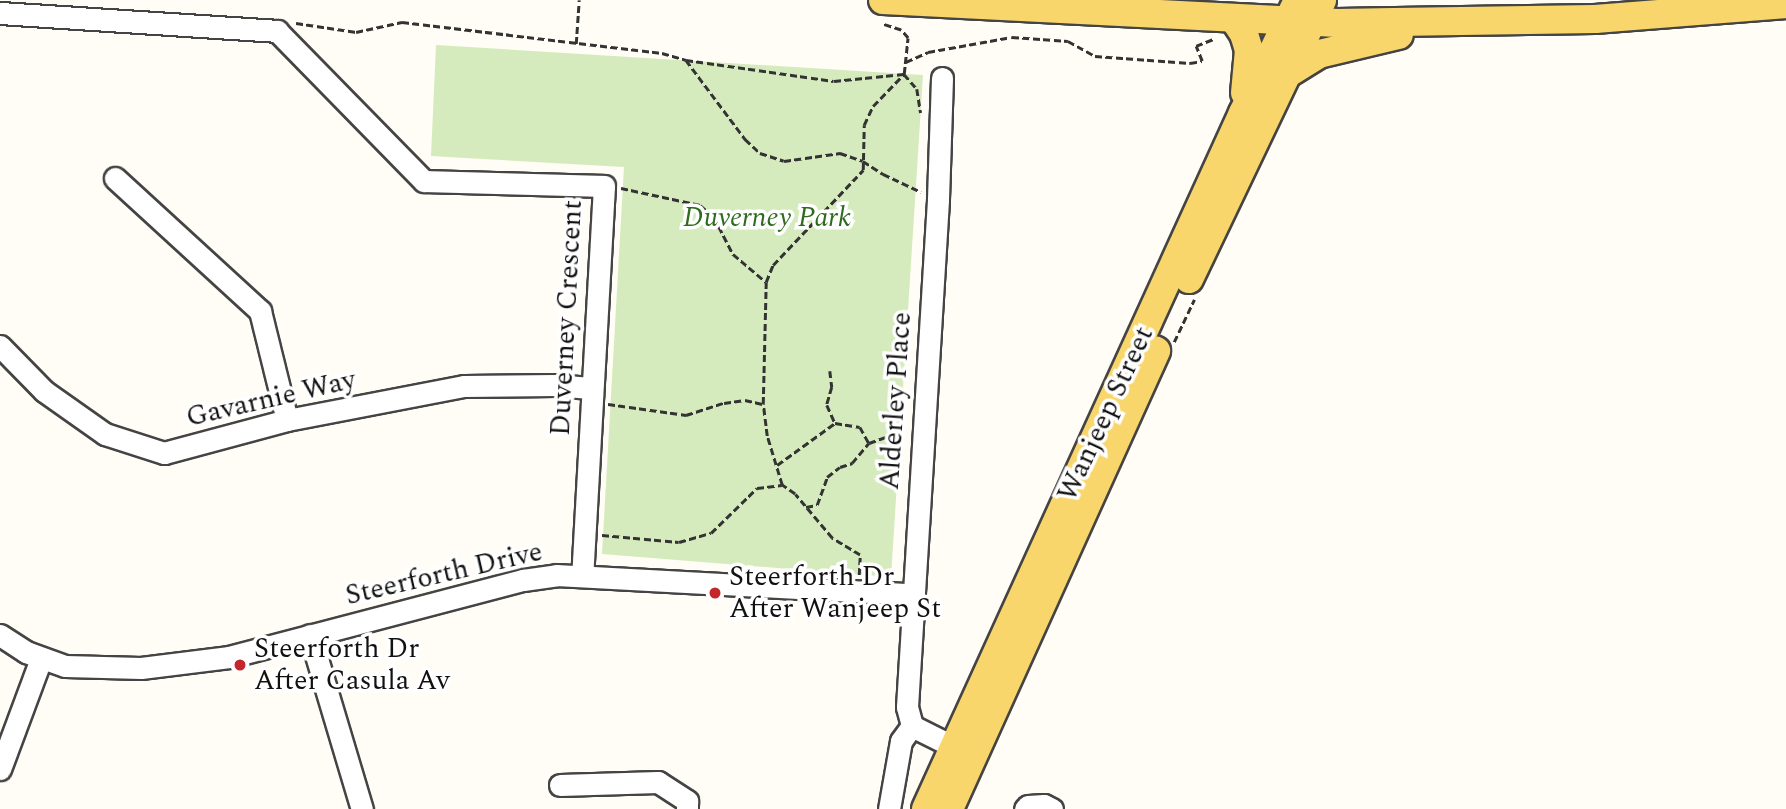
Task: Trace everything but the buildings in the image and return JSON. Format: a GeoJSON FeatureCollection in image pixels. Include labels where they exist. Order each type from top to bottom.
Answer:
{"type":"FeatureCollection","features":[{"type":"Feature","properties":{"kind":"main road"},"geometry":{"type":"LineString","coordinates":[[882,12],[1226,28],[1305,10],[1471,22],[1595,19],[1786,4]]}},
{"type":"Feature","properties":{"kind":"main road","name":"Wanjeep Street"},"geometry":{"type":"LineString","coordinates":[[926,809],[964,752],[1195,242],[1285,75],[1305,10]]}},
{"type":"Feature","properties":{"kind":"main road","name":"Wanjeep Street"},"geometry":{"type":"LineString","coordinates":[[1195,242],[1243,113],[1305,10]]}},
{"type":"Feature","properties":{"kind":"main road"},"geometry":{"type":"LineString","coordinates":[[1285,75],[1307,60],[1332,50],[1471,22]]}},
{"type":"Feature","properties":{"kind":"main road"},"geometry":{"type":"LineString","coordinates":[[1226,28],[1244,34],[1249,50],[1243,113]]}},
{"type":"Feature","properties":{"kind":"main road","name":"Wanjeep Street"},"geometry":{"type":"LineString","coordinates":[[949,809],[964,752]]}},
{"type":"Feature","properties":{"kind":"street"},"geometry":{"type":"LineString","coordinates":[[0,13],[277,31]]}},
{"type":"Feature","properties":{"kind":"street","name":"Duverney Crescent"},"geometry":{"type":"LineString","coordinates":[[277,31],[424,181],[604,186],[590,395],[582,575]]}},
{"type":"Feature","properties":{"kind":"street","name":"Alderley Place"},"geometry":{"type":"LineString","coordinates":[[912,726],[907,707],[921,440],[938,200],[942,78]]}},
{"type":"Feature","properties":{"kind":"street"},"geometry":{"type":"LineString","coordinates":[[116,178],[260,311],[287,420]]}},
{"type":"Feature","properties":{"kind":"street","name":"Gavarnie Way"},"geometry":{"type":"LineString","coordinates":[[0,346],[44,391],[105,434],[164,453],[287,420],[464,386],[555,385],[590,395]]}},
{"type":"Feature","properties":{"kind":"street","name":"Steerforth Drive"},"geometry":{"type":"LineString","coordinates":[[0,635],[41,659],[65,666],[91,669],[177,665],[229,657],[523,580],[582,575],[913,594]]}},
{"type":"Feature","properties":{"kind":"street"},"geometry":{"type":"LineString","coordinates":[[310,635],[362,809]]}},
{"type":"Feature","properties":{"kind":"street"},"geometry":{"type":"LineString","coordinates":[[0,769],[41,659]]}},
{"type":"Feature","properties":{"kind":"street"},"geometry":{"type":"LineString","coordinates":[[889,809],[901,741],[912,726],[964,752]]}},
{"type":"Feature","properties":{"kind":"street"},"geometry":{"type":"LineString","coordinates":[[560,785],[659,782],[687,801],[687,809]]}},
{"type":"Feature","properties":{"kind":"path"},"geometry":{"type":"LineString","coordinates":[[576,44],[579,0]]}},
{"type":"Feature","properties":{"kind":"path"},"geometry":{"type":"LineString","coordinates":[[858,590],[860,555],[832,538],[782,485],[766,436],[763,404],[766,282],[773,265],[863,170],[864,125],[873,106],[904,74],[906,62],[908,38],[882,12]]}},
{"type":"Feature","properties":{"kind":"path"},"geometry":{"type":"LineString","coordinates":[[277,31],[299,22],[356,32],[402,22],[662,53],[686,60],[834,81],[904,74]]}},
{"type":"Feature","properties":{"kind":"path"},"geometry":{"type":"LineString","coordinates":[[906,62],[928,52],[1012,37],[1068,41],[1095,56],[1190,63],[1202,61],[1196,46],[1226,28]]}},
{"type":"Feature","properties":{"kind":"path"},"geometry":{"type":"LineString","coordinates":[[686,60],[745,139],[760,153],[783,161],[839,153],[863,161],[883,174],[938,200]]}},
{"type":"Feature","properties":{"kind":"path"},"geometry":{"type":"LineString","coordinates":[[604,186],[700,205],[714,217],[733,254],[766,282]]}},
{"type":"Feature","properties":{"kind":"path"},"geometry":{"type":"LineString","coordinates":[[830,371],[832,387],[827,405],[835,423]]}},
{"type":"Feature","properties":{"kind":"path"},"geometry":{"type":"LineString","coordinates":[[590,395],[686,415],[724,403],[745,400],[763,404]]}},
{"type":"Feature","properties":{"kind":"path"},"geometry":{"type":"LineString","coordinates":[[776,466],[835,423],[860,427],[869,443]]}},
{"type":"Feature","properties":{"kind":"path"},"geometry":{"type":"LineString","coordinates":[[806,508],[817,505],[827,477],[840,467],[852,463],[869,443],[895,433],[921,440]]}},
{"type":"Feature","properties":{"kind":"path"},"geometry":{"type":"LineString","coordinates":[[596,535],[679,542],[711,533],[757,488],[782,485]]}},
{"type":"Feature","properties":{"kind":"green space","name":"Duverney Park"},"geometry":{"type":"Polygon","coordinates":[[[436,45],[923,75],[891,577],[602,554],[624,167],[431,156],[436,45]]]}},
{"type":"Feature","properties":{"kind":"place","name":"Steerforth Dr After Wanjeep St"},"geometry":{"type":"Point","coordinates":[715,593]}},
{"type":"Feature","properties":{"kind":"place","name":"Steerforth Dr After Casula Av"},"geometry":{"type":"Point","coordinates":[240,665]}}]}
